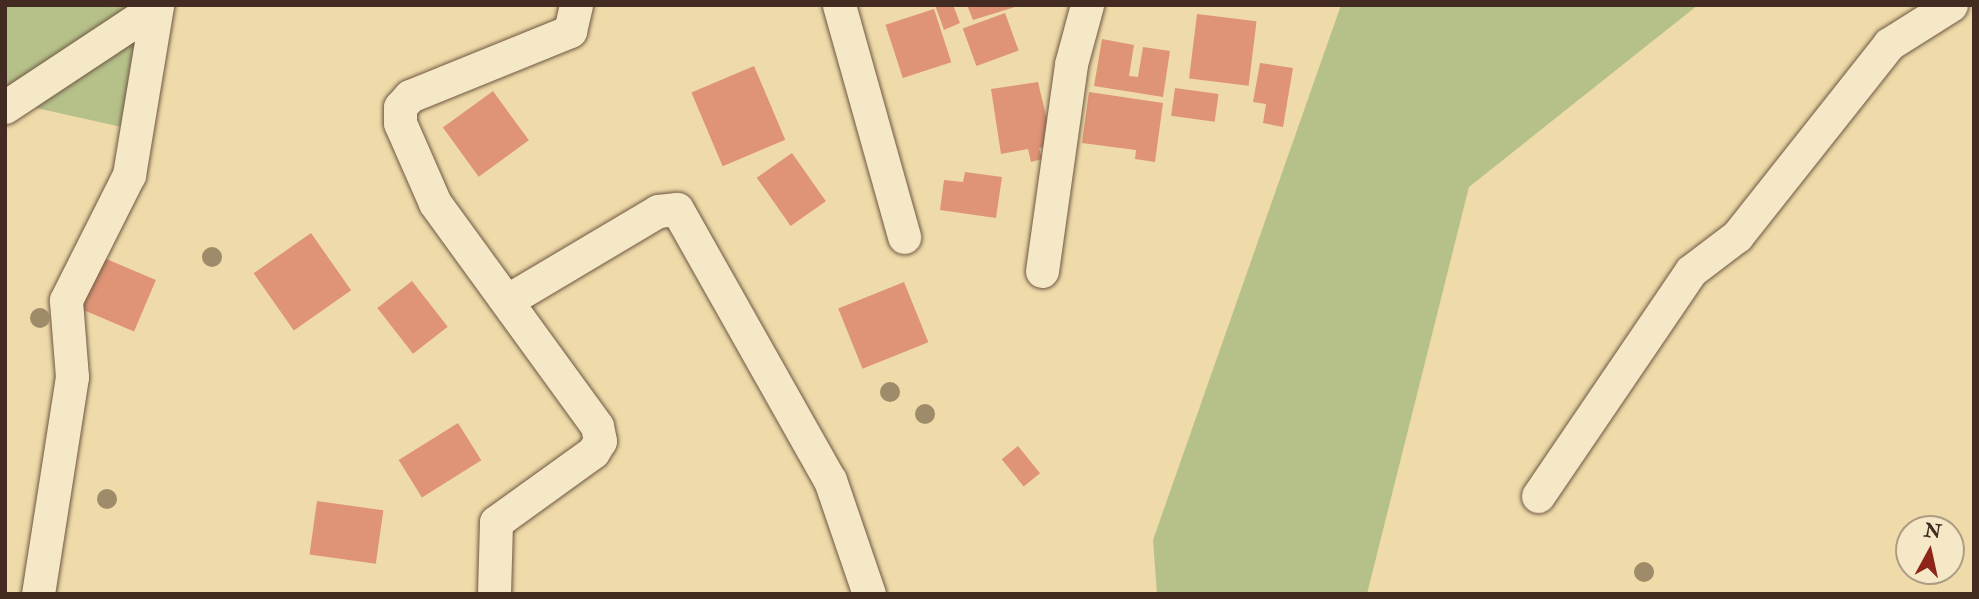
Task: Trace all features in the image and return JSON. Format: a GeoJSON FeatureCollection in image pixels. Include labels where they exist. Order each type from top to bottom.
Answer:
{"type":"FeatureCollection","features":[{"type":"Feature","properties":{"kind":"street"},"geometry":{"type":"LineString","coordinates":[[494,594],[496,522],[593,452],[600,440],[597,426],[435,203],[400,124],[400,107],[410,96],[570,31],[576,5]]}},
{"type":"Feature","properties":{"kind":"street"},"geometry":{"type":"LineString","coordinates":[[839,5],[904,237]]}},
{"type":"Feature","properties":{"kind":"street"},"geometry":{"type":"LineString","coordinates":[[1042,271],[1071,64],[1087,5]]}},
{"type":"Feature","properties":{"kind":"street"},"geometry":{"type":"LineString","coordinates":[[1538,496],[1691,271],[1737,236],[1889,44],[1951,5]]}},
{"type":"Feature","properties":{"kind":"street"},"geometry":{"type":"LineString","coordinates":[[5,107],[157,6]]}},
{"type":"Feature","properties":{"kind":"street"},"geometry":{"type":"LineString","coordinates":[[37,594],[72,377],[66,300],[129,175],[157,6]]}},
{"type":"Feature","properties":{"kind":"street"},"geometry":{"type":"LineString","coordinates":[[508,300],[657,211],[677,209],[831,480],[869,594]]}},
{"type":"Feature","properties":{"kind":"green space"},"geometry":{"type":"Polygon","coordinates":[[[5,5],[173,5],[144,132],[5,101],[5,5]]]}},
{"type":"Feature","properties":{"kind":"green space"},"geometry":{"type":"Polygon","coordinates":[[[1341,5],[1698,5],[1469,187],[1367,594],[1157,594],[1153,540],[1341,5]]]}},
{"type":"Feature","properties":{"kind":"building"},"geometry":{"type":"Polygon","coordinates":[[[935,5],[953,5],[960,23],[944,30],[935,5]]]}},
{"type":"Feature","properties":{"kind":"building"},"geometry":{"type":"Polygon","coordinates":[[[967,5],[1018,5],[1018,6],[973,20],[967,5]]]}},
{"type":"Feature","properties":{"kind":"building"},"geometry":{"type":"Polygon","coordinates":[[[934,9],[951,62],[903,78],[885,25],[934,9]]]}},
{"type":"Feature","properties":{"kind":"building"},"geometry":{"type":"Polygon","coordinates":[[[1005,13],[1019,51],[976,66],[963,28],[1005,13]]]}},
{"type":"Feature","properties":{"kind":"building"},"geometry":{"type":"Polygon","coordinates":[[[1197,14],[1257,21],[1249,86],[1189,79],[1197,14]]]}},
{"type":"Feature","properties":{"kind":"building"},"geometry":{"type":"Polygon","coordinates":[[[1102,39],[1134,45],[1129,76],[1138,77],[1143,47],[1170,51],[1163,97],[1094,86],[1102,39]]]}},
{"type":"Feature","properties":{"kind":"building"},"geometry":{"type":"Polygon","coordinates":[[[1260,63],[1293,68],[1283,127],[1263,123],[1266,104],[1253,102],[1260,63]]]}},
{"type":"Feature","properties":{"kind":"building"},"geometry":{"type":"Polygon","coordinates":[[[754,66],[785,140],[723,166],[691,93],[754,66]]]}},
{"type":"Feature","properties":{"kind":"building"},"geometry":{"type":"Polygon","coordinates":[[[1038,82],[1053,145],[1039,148],[1042,159],[1031,162],[1028,149],[1001,154],[991,89],[1038,82]]]}},
{"type":"Feature","properties":{"kind":"building"},"geometry":{"type":"Polygon","coordinates":[[[1175,88],[1219,94],[1215,122],[1171,116],[1175,88]]]}},
{"type":"Feature","properties":{"kind":"building"},"geometry":{"type":"Polygon","coordinates":[[[493,91],[529,140],[479,177],[443,127],[493,91]]]}},
{"type":"Feature","properties":{"kind":"building"},"geometry":{"type":"Polygon","coordinates":[[[1089,92],[1163,103],[1155,162],[1135,159],[1136,150],[1082,143],[1089,92]]]}},
{"type":"Feature","properties":{"kind":"building"},"geometry":{"type":"Polygon","coordinates":[[[792,153],[826,201],[791,226],[757,178],[792,153]]]}},
{"type":"Feature","properties":{"kind":"building"},"geometry":{"type":"Polygon","coordinates":[[[965,172],[1002,177],[996,218],[940,210],[944,180],[963,182],[965,172]]]}},
{"type":"Feature","properties":{"kind":"building"},"geometry":{"type":"Polygon","coordinates":[[[311,233],[351,290],[294,330],[254,273],[311,233]]]}},
{"type":"Feature","properties":{"kind":"building"},"geometry":{"type":"Polygon","coordinates":[[[97,255],[156,280],[134,332],[75,307],[97,255]]]}},
{"type":"Feature","properties":{"kind":"building"},"geometry":{"type":"Polygon","coordinates":[[[412,281],[448,327],[413,354],[377,308],[412,281]]]}},
{"type":"Feature","properties":{"kind":"building"},"geometry":{"type":"Polygon","coordinates":[[[904,282],[928,342],[863,369],[838,309],[904,282]]]}},
{"type":"Feature","properties":{"kind":"building"},"geometry":{"type":"Polygon","coordinates":[[[458,423],[481,460],[422,497],[399,460],[458,423]]]}},
{"type":"Feature","properties":{"kind":"building"},"geometry":{"type":"Polygon","coordinates":[[[1018,446],[1040,473],[1024,486],[1002,459],[1018,446]]]}},
{"type":"Feature","properties":{"kind":"building"},"geometry":{"type":"Polygon","coordinates":[[[317,501],[383,510],[376,564],[309,554],[317,501]]]}}]}
